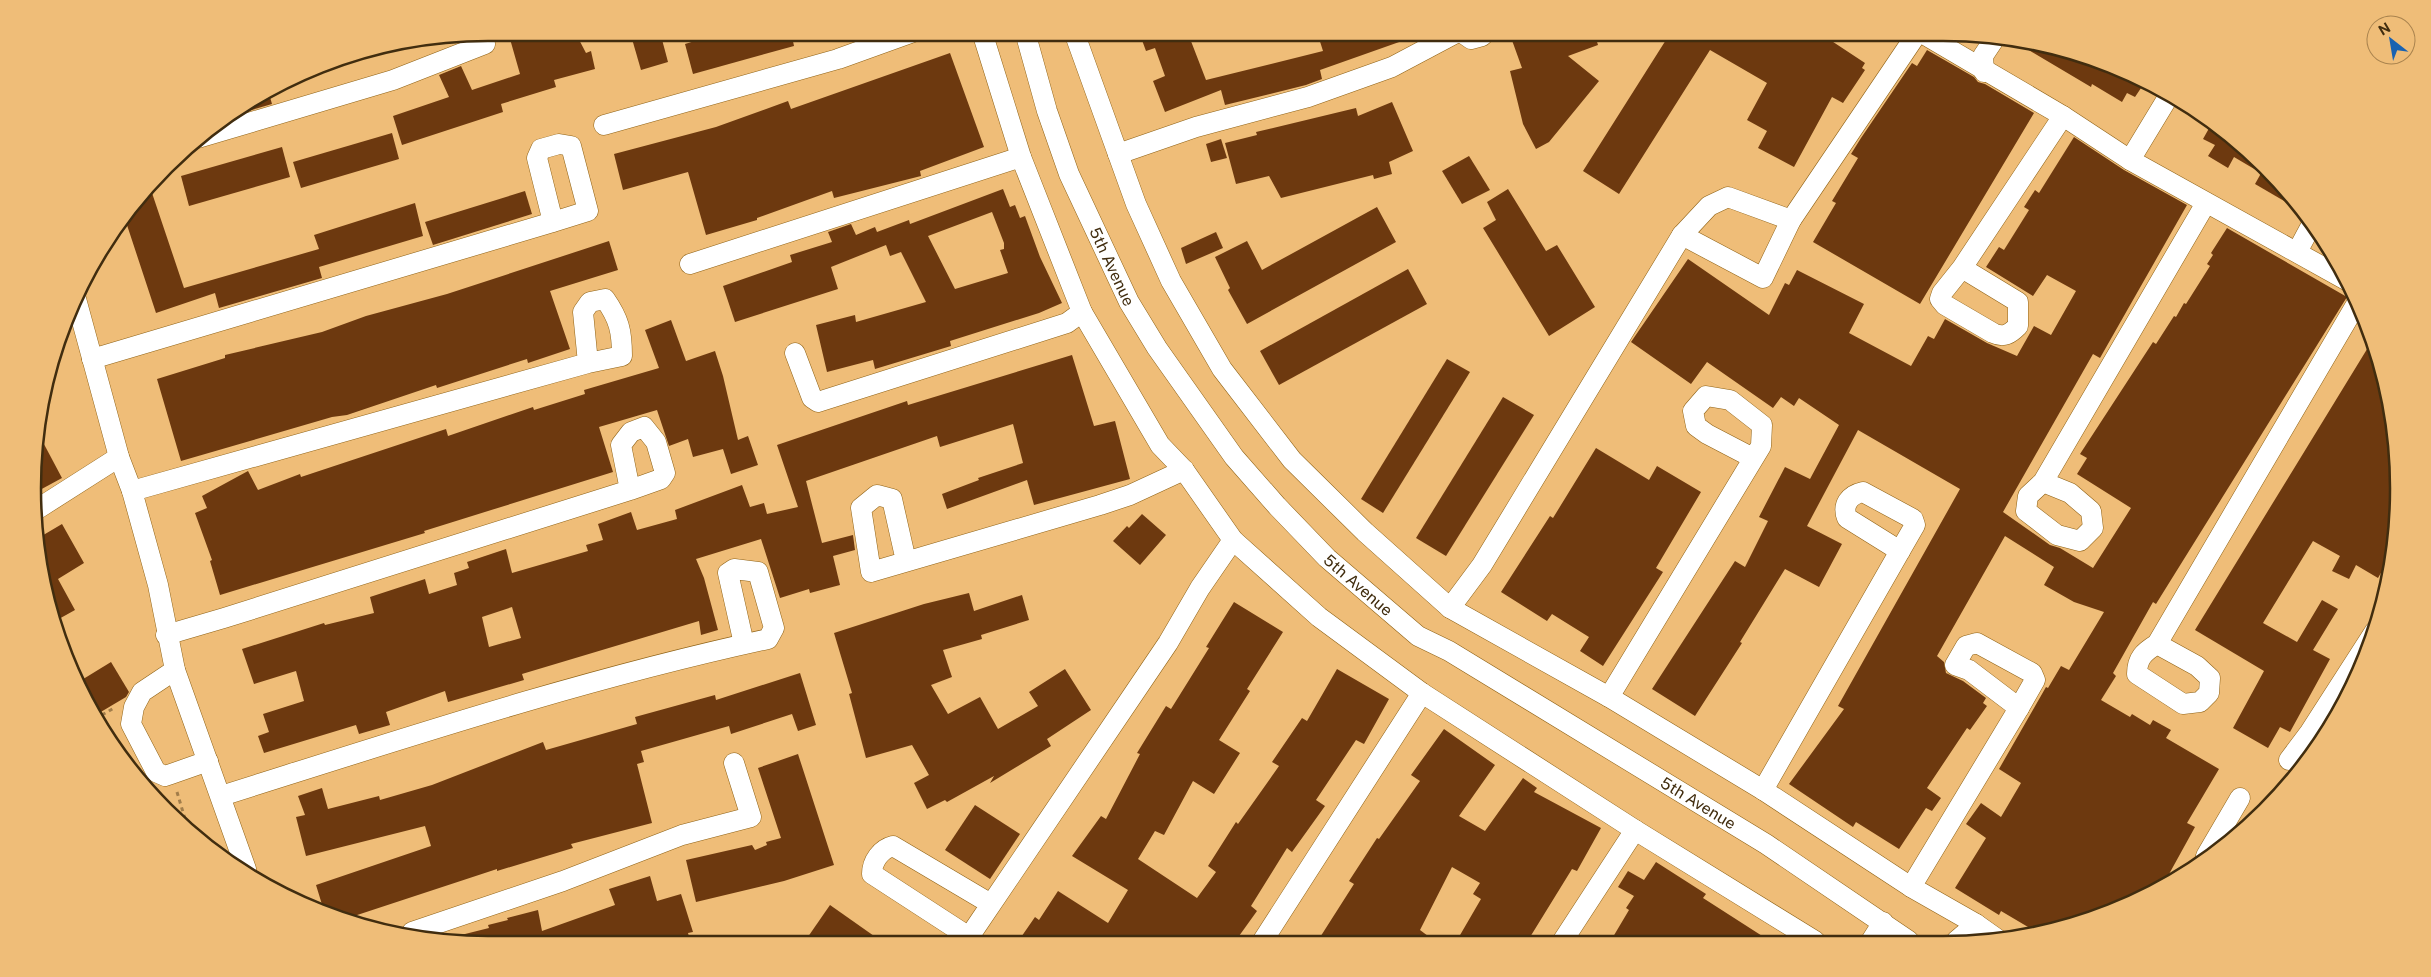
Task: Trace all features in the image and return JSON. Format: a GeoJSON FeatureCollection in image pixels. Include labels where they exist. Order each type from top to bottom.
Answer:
{"type":"FeatureCollection","features":[{"type":"Feature","properties":{"kind":"street"},"geometry":{"type":"LineString","coordinates":[[219,132],[392,80],[485,44],[484,41]]}},
{"type":"Feature","properties":{"kind":"street"},"geometry":{"type":"LineString","coordinates":[[604,125],[838,59],[888,41]]}},
{"type":"Feature","properties":{"kind":"street"},"geometry":{"type":"LineString","coordinates":[[985,41],[1021,157],[1082,312],[1160,445],[1184,470],[1233,540],[1319,617],[1422,693],[1635,830],[1807,936]]}},
{"type":"Feature","properties":{"kind":"street","name":"5th Avenue"},"geometry":{"type":"LineString","coordinates":[[1028,41],[1047,111],[1069,174],[1129,302],[1157,348],[1234,457],[1327,558],[1418,636],[1449,651],[1766,844],[1902,936]]}},
{"type":"Feature","properties":{"kind":"street"},"geometry":{"type":"LineString","coordinates":[[1077,41],[1136,204],[1171,281],[1222,369],[1292,460],[1365,532],[1450,608],[1609,697],[1763,790],[1911,887],[1989,933]]}},
{"type":"Feature","properties":{"kind":"street"},"geometry":{"type":"LineString","coordinates":[[1118,154],[1196,127],[1308,96],[1392,67],[1442,41]]}},
{"type":"Feature","properties":{"kind":"street"},"geometry":{"type":"LineString","coordinates":[[1682,236],[1763,278],[1791,220],[1913,41]]}},
{"type":"Feature","properties":{"kind":"street"},"geometry":{"type":"LineString","coordinates":[[1934,41],[1984,72],[2063,116],[2130,160],[2334,273]]}},
{"type":"Feature","properties":{"kind":"street"},"geometry":{"type":"LineString","coordinates":[[1984,72],[1982,56],[1991,44]]}},
{"type":"Feature","properties":{"kind":"street"},"geometry":{"type":"LineString","coordinates":[[2130,160],[2166,101]]}},
{"type":"Feature","properties":{"kind":"street"},"geometry":{"type":"LineString","coordinates":[[1962,268],[2063,116]]}},
{"type":"Feature","properties":{"kind":"street"},"geometry":{"type":"LineString","coordinates":[[690,264],[1021,157]]}},
{"type":"Feature","properties":{"kind":"street"},"geometry":{"type":"LineString","coordinates":[[1450,608],[1482,565],[1682,236],[1709,206],[1728,197],[1791,220]]}},
{"type":"Feature","properties":{"kind":"street"},"geometry":{"type":"LineString","coordinates":[[2043,482],[2206,202]]}},
{"type":"Feature","properties":{"kind":"street"},"geometry":{"type":"LineString","coordinates":[[92,359],[553,222]]}},
{"type":"Feature","properties":{"kind":"street"},"geometry":{"type":"LineString","coordinates":[[2297,252],[2308,232]]}},
{"type":"Feature","properties":{"kind":"street"},"geometry":{"type":"LineString","coordinates":[[79,309],[119,457],[132,491],[158,586],[166,634],[175,670],[244,862]]}},
{"type":"Feature","properties":{"kind":"street"},"geometry":{"type":"LineString","coordinates":[[2157,644],[2353,310]]}},
{"type":"Feature","properties":{"kind":"street"},"geometry":{"type":"LineString","coordinates":[[795,353],[812,398],[818,402],[1067,323],[1082,312]]}},
{"type":"Feature","properties":{"kind":"street"},"geometry":{"type":"LineString","coordinates":[[132,491],[588,363]]}},
{"type":"Feature","properties":{"kind":"street"},"geometry":{"type":"LineString","coordinates":[[42,506],[119,457]]}},
{"type":"Feature","properties":{"kind":"street"},"geometry":{"type":"LineString","coordinates":[[1609,697],[1753,458]]}},
{"type":"Feature","properties":{"kind":"street"},"geometry":{"type":"LineString","coordinates":[[906,561],[1115,500],[1184,470]]}},
{"type":"Feature","properties":{"kind":"street"},"geometry":{"type":"LineString","coordinates":[[166,634],[630,490]]}},
{"type":"Feature","properties":{"kind":"street"},"geometry":{"type":"LineString","coordinates":[[970,936],[1168,643],[1200,588],[1233,540]]}},
{"type":"Feature","properties":{"kind":"street"},"geometry":{"type":"LineString","coordinates":[[1763,790],[1900,551]]}},
{"type":"Feature","properties":{"kind":"street"},"geometry":{"type":"LineString","coordinates":[[221,796],[614,676],[744,644]]}},
{"type":"Feature","properties":{"kind":"street"},"geometry":{"type":"LineString","coordinates":[[2288,760],[2357,658]]}},
{"type":"Feature","properties":{"kind":"street"},"geometry":{"type":"LineString","coordinates":[[175,670],[142,692],[134,707],[131,724],[156,772],[165,776],[208,761]]}},
{"type":"Feature","properties":{"kind":"street"},"geometry":{"type":"LineString","coordinates":[[1266,936],[1422,693]]}},
{"type":"Feature","properties":{"kind":"street"},"geometry":{"type":"LineString","coordinates":[[1911,887],[2019,708]]}},
{"type":"Feature","properties":{"kind":"street"},"geometry":{"type":"LineString","coordinates":[[418,930],[563,881],[682,835],[751,817],[734,763]]}},
{"type":"Feature","properties":{"kind":"street"},"geometry":{"type":"LineString","coordinates":[[2213,845],[2240,798]]}},
{"type":"Feature","properties":{"kind":"street"},"geometry":{"type":"LineString","coordinates":[[1566,936],[1635,830]]}},
{"type":"Feature","properties":{"kind":"street"},"geometry":{"type":"LineString","coordinates":[[967,936],[872,874],[872,865],[885,848],[893,846],[991,904]]}},
{"type":"Feature","properties":{"kind":"street"},"geometry":{"type":"LineString","coordinates":[[1874,936],[1883,922]]}},
{"type":"Feature","properties":{"kind":"street"},"geometry":{"type":"LineString","coordinates":[[1963,935],[1976,924]]}},
{"type":"Feature","properties":{"kind":"path"},"geometry":{"type":"LineString","coordinates":[[171,774],[184,816]]}},
{"type":"Feature","properties":{"kind":"building"},"geometry":{"type":"Polygon","coordinates":[[[511,41],[580,41],[586,53],[591,51],[595,69],[554,80],[556,87],[501,104],[503,112],[402,145],[393,116],[449,97],[439,75],[461,66],[472,90],[520,74],[511,41]]]}},
{"type":"Feature","properties":{"kind":"building"},"geometry":{"type":"Polygon","coordinates":[[[633,41],[662,41],[668,62],[641,70],[633,41]]]}},
{"type":"Feature","properties":{"kind":"building"},"geometry":{"type":"Polygon","coordinates":[[[695,41],[793,41],[794,46],[693,74],[685,44],[695,41]]]}},
{"type":"Feature","properties":{"kind":"building"},"geometry":{"type":"Polygon","coordinates":[[[1142,41],[1191,41],[1206,80],[1323,51],[1320,41],[1402,41],[1320,70],[1322,79],[1306,85],[1225,105],[1221,90],[1165,112],[1153,81],[1165,76],[1155,48],[1146,51],[1142,41]]]}},
{"type":"Feature","properties":{"kind":"building"},"geometry":{"type":"Polygon","coordinates":[[[1512,41],[1597,41],[1598,45],[1568,56],[1599,81],[1549,142],[1536,149],[1523,124],[1510,71],[1522,68],[1512,41]]]}},
{"type":"Feature","properties":{"kind":"building"},"geometry":{"type":"Polygon","coordinates":[[[1665,41],[1832,41],[1865,63],[1862,68],[1865,70],[1843,103],[1832,97],[1794,167],[1758,148],[1767,131],[1747,120],[1767,83],[1710,50],[1619,194],[1583,171],[1665,41]]]}},
{"type":"Feature","properties":{"kind":"building"},"geometry":{"type":"Polygon","coordinates":[[[1927,50],[1974,77],[1978,82],[1985,84],[2034,113],[1920,304],[1813,242],[1836,203],[1832,201],[1858,158],[1851,154],[1912,63],[1917,66],[1927,50]]]}},
{"type":"Feature","properties":{"kind":"building"},"geometry":{"type":"Polygon","coordinates":[[[2028,50],[2058,56],[2086,65],[2141,88],[2135,97],[2127,93],[2122,102],[2092,84],[2091,87],[2028,50]]]}},
{"type":"Feature","properties":{"kind":"building"},"geometry":{"type":"Polygon","coordinates":[[[950,53],[984,147],[920,171],[921,176],[834,198],[832,191],[757,218],[757,220],[706,235],[688,172],[623,190],[614,154],[716,127],[788,101],[791,109],[950,53]]]}},
{"type":"Feature","properties":{"kind":"building"},"geometry":{"type":"Polygon","coordinates":[[[270,98],[272,104],[250,110],[270,98]]]}},
{"type":"Feature","properties":{"kind":"building"},"geometry":{"type":"Polygon","coordinates":[[[1392,102],[1413,151],[1389,162],[1392,174],[1374,179],[1373,175],[1281,198],[1269,176],[1236,184],[1225,143],[1257,135],[1256,132],[1356,108],[1358,116],[1392,102]]]}},
{"type":"Feature","properties":{"kind":"building"},"geometry":{"type":"Polygon","coordinates":[[[2208,129],[2258,171],[2234,157],[2228,168],[2208,156],[2215,145],[2203,139],[2208,129]]]}},
{"type":"Feature","properties":{"kind":"building"},"geometry":{"type":"Polygon","coordinates":[[[392,133],[399,159],[301,188],[293,162],[392,133]]]}},
{"type":"Feature","properties":{"kind":"building"},"geometry":{"type":"Polygon","coordinates":[[[2074,137],[2124,170],[2187,205],[2100,358],[2093,354],[2003,512],[2050,545],[2060,548],[2093,568],[2131,508],[2077,474],[2087,458],[2080,454],[2153,342],[2156,344],[2174,316],[2176,317],[2184,303],[2186,304],[2210,266],[2207,264],[2213,255],[2211,253],[2227,228],[2347,297],[2156,604],[2153,602],[2113,673],[2116,676],[2101,700],[2130,717],[2132,714],[2150,725],[2153,720],[2171,730],[2166,738],[2219,769],[2187,823],[2195,827],[2169,874],[2166,876],[2114,902],[2058,921],[2029,927],[2001,911],[1999,915],[1955,888],[1986,838],[1966,824],[1981,803],[2001,817],[2021,783],[1999,769],[2046,687],[2048,688],[2061,666],[2069,670],[2104,612],[2074,602],[2044,585],[2054,567],[2005,536],[1937,656],[1944,662],[1946,673],[1963,681],[1986,698],[1983,703],[1987,706],[1970,730],[1967,728],[1927,788],[1941,798],[1932,811],[1926,808],[1899,849],[1856,822],[1853,827],[1789,784],[1844,709],[1838,706],[1960,489],[1858,430],[1807,526],[1842,544],[1819,587],[1785,569],[1740,642],[1742,643],[1695,716],[1652,689],[1735,561],[1745,567],[1768,521],[1759,517],[1785,467],[1810,479],[1839,425],[1799,398],[1794,406],[1781,397],[1773,408],[1707,362],[1691,384],[1631,342],[1688,259],[1769,315],[1785,283],[1789,285],[1797,270],[1864,304],[1849,333],[1911,366],[1928,336],[1934,339],[1945,319],[1987,343],[2017,356],[2034,326],[2051,335],[2076,291],[2047,275],[2033,296],[1986,267],[1999,247],[2004,250],[2029,210],[2024,207],[2035,190],[2039,193],[2074,137]]]}},
{"type":"Feature","properties":{"kind":"building"},"geometry":{"type":"Polygon","coordinates":[[[1221,139],[1227,158],[1211,162],[1206,144],[1221,139]]]}},
{"type":"Feature","properties":{"kind":"building"},"geometry":{"type":"Polygon","coordinates":[[[282,147],[290,177],[189,206],[181,176],[282,147]]]}},
{"type":"Feature","properties":{"kind":"building"},"geometry":{"type":"Polygon","coordinates":[[[1469,156],[1490,190],[1462,204],[1442,171],[1469,156]]]}},
{"type":"Feature","properties":{"kind":"building"},"geometry":{"type":"Polygon","coordinates":[[[2261,174],[2285,202],[2255,184],[2261,174]]]}},
{"type":"Feature","properties":{"kind":"building"},"geometry":{"type":"Polygon","coordinates":[[[1003,189],[1010,207],[1015,205],[1020,218],[1025,216],[1040,257],[1062,303],[1039,313],[950,341],[951,346],[875,369],[873,360],[827,372],[816,325],[855,315],[856,322],[926,302],[901,252],[890,256],[886,245],[831,267],[838,289],[735,322],[723,286],[792,262],[790,255],[832,242],[828,232],[851,224],[856,235],[875,227],[877,232],[909,220],[910,224],[1003,189]],[[992,212],[928,236],[955,289],[1008,273],[1000,250],[1004,249],[1004,243],[992,212]]]}},
{"type":"Feature","properties":{"kind":"building"},"geometry":{"type":"Polygon","coordinates":[[[1508,189],[1546,251],[1557,245],[1595,307],[1549,336],[1483,228],[1496,220],[1487,202],[1508,189]]]}},
{"type":"Feature","properties":{"kind":"building"},"geometry":{"type":"Polygon","coordinates":[[[525,191],[532,214],[433,245],[425,222],[525,191]]]}},
{"type":"Feature","properties":{"kind":"building"},"geometry":{"type":"Polygon","coordinates":[[[152,194],[184,288],[319,249],[314,235],[415,203],[423,236],[319,267],[322,278],[219,308],[215,293],[156,313],[127,226],[152,194]]]}},
{"type":"Feature","properties":{"kind":"building"},"geometry":{"type":"Polygon","coordinates":[[[1377,207],[1396,242],[1247,324],[1228,290],[1230,288],[1215,257],[1247,241],[1262,270],[1377,207]]]}},
{"type":"Feature","properties":{"kind":"building"},"geometry":{"type":"Polygon","coordinates":[[[1216,232],[1223,248],[1186,264],[1181,248],[1216,232]]]}},
{"type":"Feature","properties":{"kind":"building"},"geometry":{"type":"Polygon","coordinates":[[[609,241],[618,270],[550,291],[570,349],[528,363],[527,359],[437,388],[436,385],[347,415],[332,417],[181,461],[157,379],[225,358],[225,355],[322,332],[366,316],[447,294],[609,241]]]}},
{"type":"Feature","properties":{"kind":"building"},"geometry":{"type":"Polygon","coordinates":[[[1408,269],[1427,304],[1279,385],[1260,351],[1408,269]]]}},
{"type":"Feature","properties":{"kind":"building"},"geometry":{"type":"Polygon","coordinates":[[[671,320],[686,361],[715,351],[738,440],[748,436],[758,465],[731,474],[723,449],[693,457],[688,439],[669,446],[657,410],[599,427],[613,472],[424,531],[425,533],[220,595],[210,561],[212,560],[195,513],[207,508],[202,496],[248,471],[258,490],[300,474],[301,477],[446,429],[448,436],[533,407],[534,410],[585,394],[584,390],[659,368],[645,330],[671,320]]]}},
{"type":"Feature","properties":{"kind":"building"},"geometry":{"type":"Polygon","coordinates":[[[2367,349],[2381,401],[2389,459],[2389,518],[2382,571],[2378,578],[2356,565],[2349,579],[2332,571],[2340,556],[2313,541],[2263,623],[2297,642],[2322,600],[2338,609],[2313,650],[2330,659],[2290,732],[2280,727],[2268,748],[2233,728],[2264,671],[2195,630],[2367,349]]]}},
{"type":"Feature","properties":{"kind":"building"},"geometry":{"type":"Polygon","coordinates":[[[1072,355],[1094,426],[1115,421],[1130,479],[1034,505],[1027,480],[947,509],[942,494],[979,480],[978,478],[1023,463],[1013,424],[940,447],[937,436],[806,481],[822,543],[853,535],[855,550],[833,556],[840,585],[810,593],[809,589],[780,598],[761,539],[696,559],[704,578],[718,630],[701,635],[699,621],[522,674],[524,680],[448,702],[445,691],[386,712],[390,725],[359,734],[356,725],[264,753],[258,736],[269,732],[263,714],[304,701],[296,671],[254,684],[242,649],[324,623],[325,625],[374,613],[370,597],[425,579],[429,594],[457,585],[454,573],[469,568],[467,562],[506,549],[512,573],[588,551],[586,545],[603,540],[598,524],[631,512],[637,530],[677,519],[675,510],[742,485],[750,507],[764,503],[767,514],[798,507],[777,445],[907,401],[908,405],[1072,355]],[[512,607],[482,617],[489,647],[521,638],[512,607]]]}},
{"type":"Feature","properties":{"kind":"building"},"geometry":{"type":"Polygon","coordinates":[[[1447,359],[1470,372],[1383,513],[1361,499],[1447,359]]]}},
{"type":"Feature","properties":{"kind":"building"},"geometry":{"type":"Polygon","coordinates":[[[1503,397],[1534,415],[1446,556],[1416,538],[1503,397]]]}},
{"type":"Feature","properties":{"kind":"building"},"geometry":{"type":"Polygon","coordinates":[[[44,443],[62,478],[41,489],[44,443]]]}},
{"type":"Feature","properties":{"kind":"building"},"geometry":{"type":"Polygon","coordinates":[[[1596,448],[1649,480],[1657,466],[1701,492],[1656,568],[1663,572],[1603,666],[1580,651],[1589,637],[1552,614],[1547,621],[1501,592],[1550,516],[1553,518],[1596,448]]]}},
{"type":"Feature","properties":{"kind":"building"},"geometry":{"type":"Polygon","coordinates":[[[1142,514],[1166,535],[1140,565],[1113,541],[1142,514]]]}},
{"type":"Feature","properties":{"kind":"building"},"geometry":{"type":"Polygon","coordinates":[[[62,524],[84,563],[58,579],[75,610],[61,618],[50,576],[44,535],[62,524]]]}},
{"type":"Feature","properties":{"kind":"building"},"geometry":{"type":"Polygon","coordinates":[[[969,593],[974,611],[1022,595],[1029,620],[981,635],[982,639],[943,650],[952,677],[931,685],[948,714],[980,697],[998,729],[1038,706],[1029,692],[1065,669],[1091,710],[1047,739],[1051,746],[990,783],[994,776],[947,802],[945,800],[927,809],[914,783],[929,775],[912,745],[866,758],[849,694],[852,693],[834,633],[924,604],[969,593]]]}},
{"type":"Feature","properties":{"kind":"building"},"geometry":{"type":"Polygon","coordinates":[[[1234,602],[1283,632],[1247,689],[1250,691],[1219,740],[1240,753],[1214,794],[1193,781],[1164,835],[1155,831],[1138,859],[1197,898],[1216,872],[1208,866],[1236,822],[1238,824],[1279,766],[1272,762],[1302,718],[1307,721],[1337,669],[1389,699],[1364,744],[1356,740],[1316,800],[1325,806],[1292,852],[1287,848],[1251,906],[1257,911],[1239,936],[1022,936],[1035,917],[1039,920],[1058,891],[1108,923],[1128,890],[1072,856],[1101,816],[1106,819],[1140,754],[1137,753],[1166,706],[1171,709],[1209,648],[1206,647],[1234,602]]]}},
{"type":"Feature","properties":{"kind":"building"},"geometry":{"type":"Polygon","coordinates":[[[111,662],[129,692],[126,697],[101,712],[84,679],[111,662]]]}},
{"type":"Feature","properties":{"kind":"building"},"geometry":{"type":"Polygon","coordinates":[[[800,673],[816,725],[798,731],[792,714],[731,734],[729,726],[641,751],[644,762],[637,764],[652,823],[571,844],[573,848],[497,871],[497,869],[356,915],[322,904],[316,885],[431,846],[425,826],[306,856],[296,817],[305,815],[298,796],[322,788],[328,809],[379,796],[380,800],[432,785],[543,742],[546,750],[637,724],[635,717],[715,695],[716,700],[800,673]]]}},
{"type":"Feature","properties":{"kind":"building"},"geometry":{"type":"Polygon","coordinates":[[[1444,729],[1495,765],[1459,816],[1485,831],[1523,778],[1537,788],[1534,792],[1601,828],[1577,871],[1572,869],[1531,936],[1459,936],[1481,899],[1473,894],[1480,883],[1452,867],[1420,930],[1428,936],[1321,936],[1354,884],[1349,881],[1377,838],[1379,839],[1420,781],[1411,775],[1444,729]]]}},
{"type":"Feature","properties":{"kind":"building"},"geometry":{"type":"Polygon","coordinates":[[[798,754],[834,865],[784,881],[696,902],[686,860],[752,845],[755,850],[767,845],[766,842],[781,838],[758,768],[798,754]]]}},
{"type":"Feature","properties":{"kind":"building"},"geometry":{"type":"Polygon","coordinates":[[[975,805],[1020,834],[990,879],[945,850],[975,805]]]}},
{"type":"Feature","properties":{"kind":"building"},"geometry":{"type":"Polygon","coordinates":[[[1656,862],[1706,894],[1703,898],[1762,936],[1614,936],[1629,910],[1626,908],[1634,896],[1618,887],[1628,871],[1644,880],[1656,862]]]}},
{"type":"Feature","properties":{"kind":"building"},"geometry":{"type":"Polygon","coordinates":[[[650,876],[657,901],[681,894],[693,932],[688,933],[689,936],[461,935],[489,928],[488,925],[508,920],[507,918],[538,910],[542,931],[615,905],[609,889],[650,876]]]}},
{"type":"Feature","properties":{"kind":"building"},"geometry":{"type":"Polygon","coordinates":[[[830,905],[874,936],[809,936],[830,905]]]}}]}
